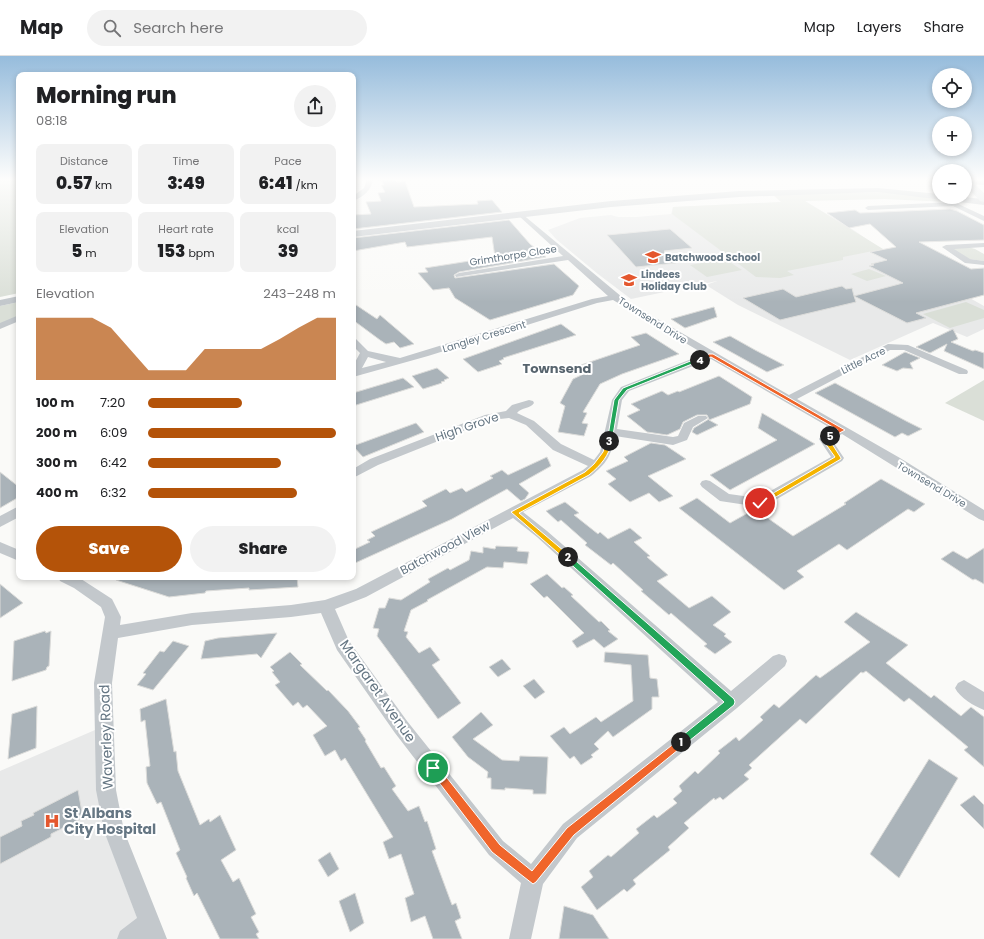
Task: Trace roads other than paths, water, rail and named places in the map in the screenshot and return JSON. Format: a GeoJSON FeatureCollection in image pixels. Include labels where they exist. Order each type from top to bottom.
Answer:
{"type":"FeatureCollection","features":[{"type":"Feature","properties":{"kind":"street"},"geometry":{"type":"LineString","coordinates":[[356,234],[475,220]]}},
{"type":"Feature","properties":{"kind":"street","name":"Townsend Drive"},"geometry":{"type":"LineString","coordinates":[[527,220],[615,297],[711,355],[842,430],[984,516]]}},
{"type":"Feature","properties":{"kind":"street"},"geometry":{"type":"LineString","coordinates":[[974,246],[984,252]]}},
{"type":"Feature","properties":{"kind":"street"},"geometry":{"type":"LineString","coordinates":[[984,246],[946,247],[968,261],[984,263]]}},
{"type":"Feature","properties":{"kind":"street","name":"Grimthorpe Close"},"geometry":{"type":"LineString","coordinates":[[459,275],[570,257]]}},
{"type":"Feature","properties":{"kind":"street","name":"Langley Crescent"},"geometry":{"type":"LineString","coordinates":[[356,373],[403,361],[595,301],[615,297]]}},
{"type":"Feature","properties":{"kind":"street"},"geometry":{"type":"LineString","coordinates":[[0,302],[16,299]]}},
{"type":"Feature","properties":{"kind":"street"},"geometry":{"type":"LineString","coordinates":[[0,326],[16,319]]}},
{"type":"Feature","properties":{"kind":"street"},"geometry":{"type":"LineString","coordinates":[[356,344],[365,353],[382,358],[403,361]]}},
{"type":"Feature","properties":{"kind":"street","name":"Little Acre"},"geometry":{"type":"LineString","coordinates":[[789,399],[888,347],[905,347],[963,372]]}},
{"type":"Feature","properties":{"kind":"street"},"geometry":{"type":"LineString","coordinates":[[356,370],[365,353]]}},
{"type":"Feature","properties":{"kind":"street","name":"Batchwood View"},"geometry":{"type":"LineString","coordinates":[[111,633],[192,619],[291,611],[326,606],[360,593],[587,473],[596,465],[606,452],[617,400],[625,389],[711,355]]}},
{"type":"Feature","properties":{"kind":"street"},"geometry":{"type":"LineString","coordinates":[[510,414],[516,407],[528,403]]}},
{"type":"Feature","properties":{"kind":"street","name":"High Grove"},"geometry":{"type":"LineString","coordinates":[[356,472],[374,462],[489,417],[510,414],[530,424],[557,447],[596,465]]}},
{"type":"Feature","properties":{"kind":"street"},"geometry":{"type":"LineString","coordinates":[[611,432],[673,441],[683,438],[688,425],[702,418]]}},
{"type":"Feature","properties":{"kind":"street"},"geometry":{"type":"LineString","coordinates":[[706,484],[725,498],[760,503],[838,458],[825,439],[842,430]]}},
{"type":"Feature","properties":{"kind":"street"},"geometry":{"type":"LineString","coordinates":[[514,512],[542,534],[731,702]]}},
{"type":"Feature","properties":{"kind":"street"},"geometry":{"type":"LineString","coordinates":[[0,522],[16,513]]}},
{"type":"Feature","properties":{"kind":"street"},"geometry":{"type":"LineString","coordinates":[[0,547],[16,555]]}},
{"type":"Feature","properties":{"kind":"street","name":"Waverley Road"},"geometry":{"type":"LineString","coordinates":[[71,580],[108,603],[113,617],[102,683],[106,790],[114,831],[153,930]]}},
{"type":"Feature","properties":{"kind":"street","name":"Margaret Avenue"},"geometry":{"type":"LineString","coordinates":[[326,606],[343,645],[401,727],[496,848],[533,879]]}},
{"type":"Feature","properties":{"kind":"street"},"geometry":{"type":"LineString","coordinates":[[520,939],[533,879],[570,831],[731,702],[779,661]]}},
{"type":"Feature","properties":{"kind":"street"},"geometry":{"type":"LineString","coordinates":[[964,688],[984,702]]}},
{"type":"Feature","properties":{"kind":"street"},"geometry":{"type":"LineString","coordinates":[[128,939],[153,930]]}},
{"type":"Feature","properties":{"kind":"place","name":"Batchwood School"},"geometry":{"type":"Point","coordinates":[653,257]}},
{"type":"Feature","properties":{"kind":"place","name":"Lindees Holiday Club"},"geometry":{"type":"Point","coordinates":[629,280]}},
{"type":"Feature","properties":{"kind":"place","name":"St Albans City Hospital"},"geometry":{"type":"Point","coordinates":[52,821]}},
{"type":"Feature","properties":{"kind":"district","name":"Townsend"},"geometry":{"type":"Point","coordinates":[557,368]}}]}
